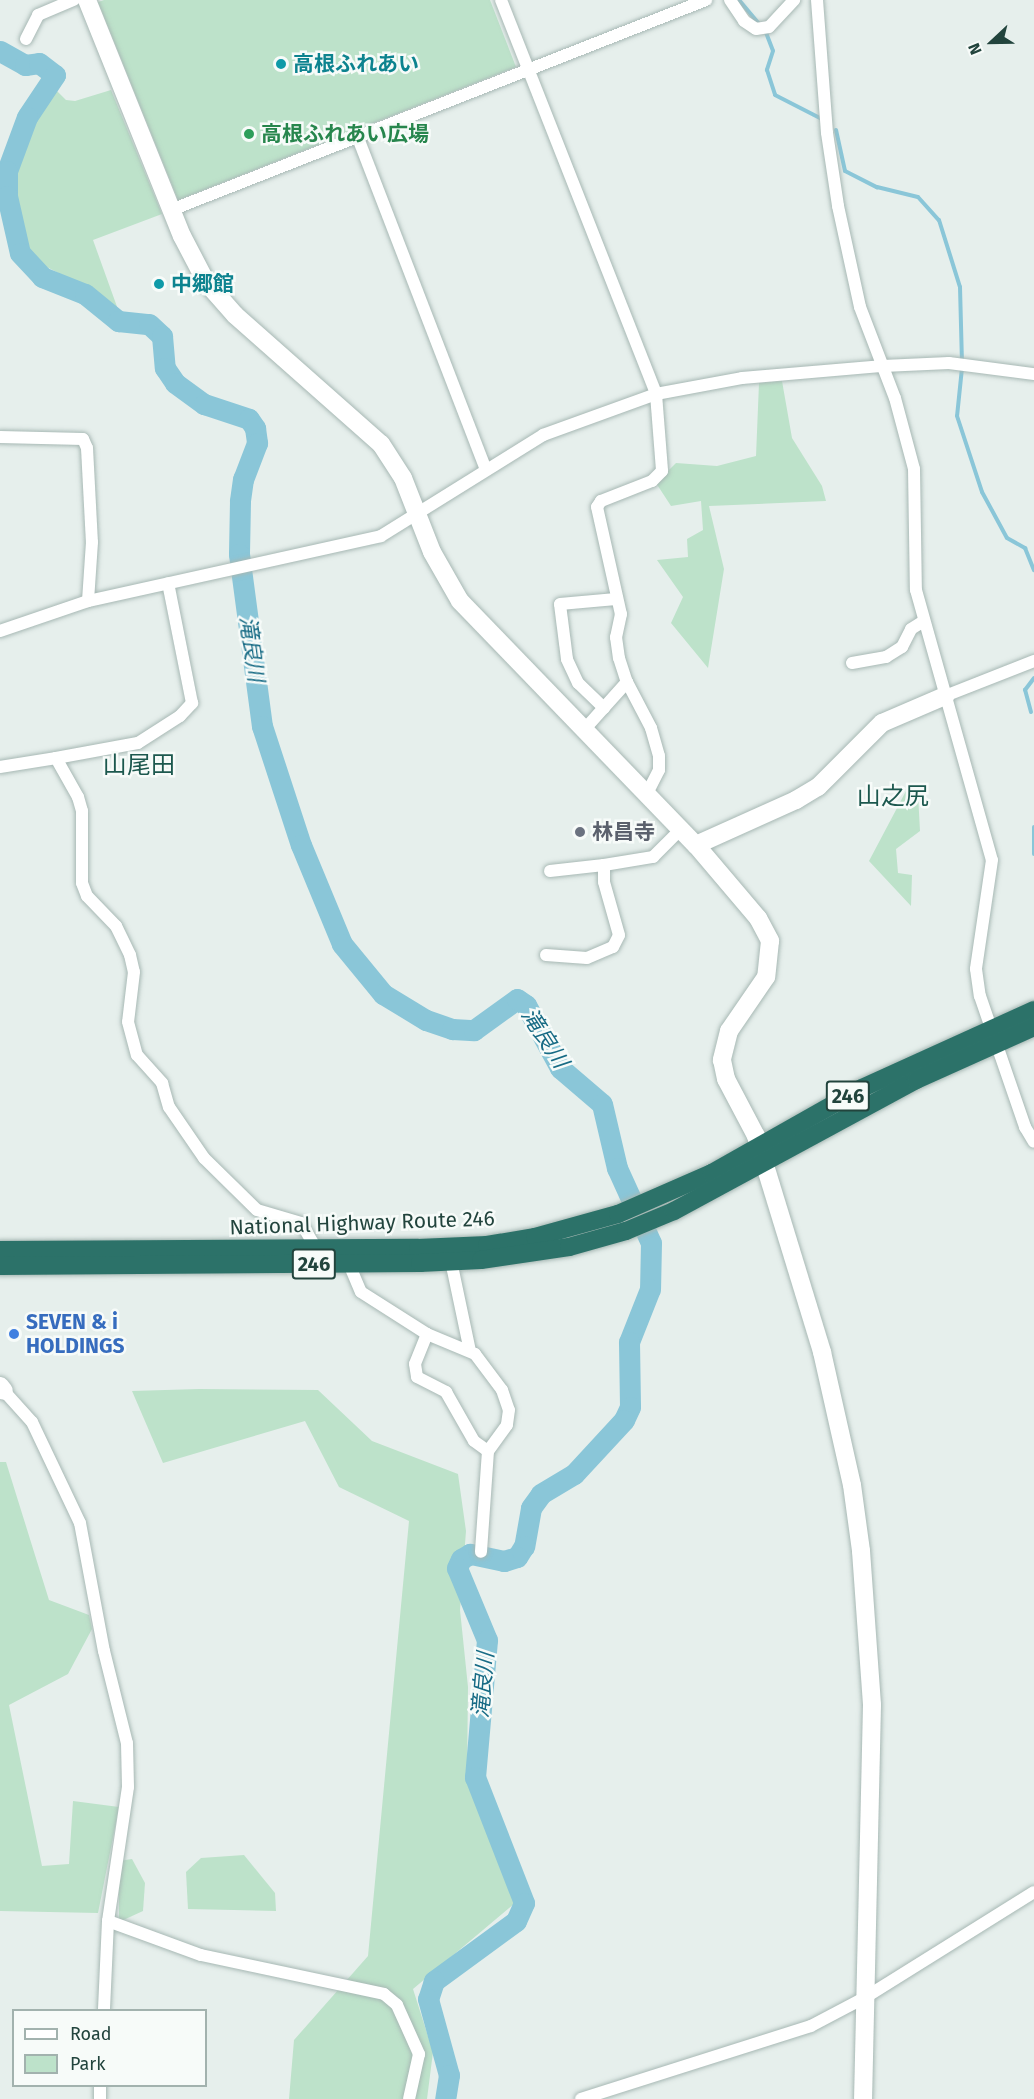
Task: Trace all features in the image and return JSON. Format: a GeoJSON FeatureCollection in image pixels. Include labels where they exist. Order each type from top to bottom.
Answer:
{"type":"FeatureCollection","features":[{"type":"Feature","properties":{"kind":"highway","name":"National Highway Route 246"},"geometry":{"type":"LineString","coordinates":[[0,1250],[318,1250],[487,1245],[583,1225],[670,1202],[763,1164],[915,1080],[1034,1010]]}},
{"type":"Feature","properties":{"kind":"highway","name":"National Highway Route 246"},"geometry":{"type":"LineString","coordinates":[[0,1266],[349,1264],[452,1261],[524,1255],[626,1231],[758,1146],[862,1088],[995,1034],[1034,1028]]}},
{"type":"Feature","properties":{"kind":"street"},"geometry":{"type":"LineString","coordinates":[[26,39],[38,15],[74,0]]}},
{"type":"Feature","properties":{"kind":"street"},"geometry":{"type":"LineString","coordinates":[[87,0],[171,210],[206,282],[235,315],[381,444],[403,478],[432,552],[460,601],[583,731],[696,845],[758,918],[770,941],[766,977],[729,1031],[722,1060],[726,1079],[758,1146],[838,1418],[861,1551],[872,1705],[863,2099]]}},
{"type":"Feature","properties":{"kind":"street"},"geometry":{"type":"LineString","coordinates":[[501,0],[656,394],[663,471],[652,481],[601,501],[597,507],[621,614],[616,638],[627,682],[651,728],[658,756],[659,771],[647,794]]}},
{"type":"Feature","properties":{"kind":"street"},"geometry":{"type":"LineString","coordinates":[[171,210],[706,0]]}},
{"type":"Feature","properties":{"kind":"street"},"geometry":{"type":"LineString","coordinates":[[730,0],[744,21],[762,28],[794,0]]}},
{"type":"Feature","properties":{"kind":"street"},"geometry":{"type":"LineString","coordinates":[[817,0],[827,133],[838,206],[860,307],[883,366],[914,470],[914,568],[924,621],[945,696],[959,735],[992,860],[976,969],[980,996],[995,1034],[1025,1127],[1034,1142]]}},
{"type":"Feature","properties":{"kind":"street"},"geometry":{"type":"LineString","coordinates":[[358,138],[486,469]]}},
{"type":"Feature","properties":{"kind":"street"},"geometry":{"type":"LineString","coordinates":[[0,631],[87,601],[361,543],[398,528],[486,469],[543,435],[656,394],[742,378],[883,366],[949,363],[1034,374]]}},
{"type":"Feature","properties":{"kind":"street"},"geometry":{"type":"LineString","coordinates":[[0,438],[83,439],[87,448],[92,542],[87,601]]}},
{"type":"Feature","properties":{"kind":"street"},"geometry":{"type":"LineString","coordinates":[[0,767],[138,742],[180,716],[192,703],[168,583]]}},
{"type":"Feature","properties":{"kind":"street"},"geometry":{"type":"LineString","coordinates":[[604,708],[578,683],[567,659],[560,604],[616,599]]}},
{"type":"Feature","properties":{"kind":"street"},"geometry":{"type":"LineString","coordinates":[[852,663],[886,657],[902,647],[911,629],[924,621]]}},
{"type":"Feature","properties":{"kind":"street"},"geometry":{"type":"LineString","coordinates":[[696,845],[796,800],[818,787],[882,723],[1034,661]]}},
{"type":"Feature","properties":{"kind":"street"},"geometry":{"type":"LineString","coordinates":[[583,731],[627,682]]}},
{"type":"Feature","properties":{"kind":"street"},"geometry":{"type":"LineString","coordinates":[[56,758],[78,797],[82,812],[82,883],[87,896],[116,926],[130,955],[134,972],[128,1022],[137,1055],[162,1083],[177,1121],[204,1158],[256,1210],[301,1223],[318,1250]]}},
{"type":"Feature","properties":{"kind":"street"},"geometry":{"type":"LineString","coordinates":[[550,871],[604,865],[653,856],[680,830]]}},
{"type":"Feature","properties":{"kind":"street"},"geometry":{"type":"LineString","coordinates":[[546,955],[587,958],[614,947],[619,935],[604,882],[604,865]]}},
{"type":"Feature","properties":{"kind":"street"},"geometry":{"type":"LineString","coordinates":[[452,1261],[470,1352]]}},
{"type":"Feature","properties":{"kind":"street"},"geometry":{"type":"LineString","coordinates":[[349,1264],[361,1292],[427,1334],[470,1352],[502,1390],[509,1410],[507,1425],[488,1451],[481,1552]]}},
{"type":"Feature","properties":{"kind":"street"},"geometry":{"type":"LineString","coordinates":[[427,1334],[415,1364],[417,1377],[446,1392],[474,1440],[488,1451]]}},
{"type":"Feature","properties":{"kind":"street"},"geometry":{"type":"LineString","coordinates":[[2,1388],[32,1422],[80,1523],[104,1651],[127,1743],[128,1787],[108,1921],[104,2009]]}},
{"type":"Feature","properties":{"kind":"street"},"geometry":{"type":"LineString","coordinates":[[582,2099],[811,2026],[867,1997],[1034,1892]]}},
{"type":"Feature","properties":{"kind":"street"},"geometry":{"type":"LineString","coordinates":[[108,1921],[201,1955],[384,1994],[397,2004],[419,2054],[409,2099]]}},
{"type":"Feature","properties":{"kind":"green space","name":"高根ふれあい広場"},"geometry":{"type":"Polygon","coordinates":[[[104,0],[490,0],[516,67],[178,200],[98,2],[104,0]]]}},
{"type":"Feature","properties":{"kind":"green space"},"geometry":{"type":"Polygon","coordinates":[[[55,89],[66,100],[75,101],[111,90],[162,214],[93,240],[120,315],[84,286],[35,261],[27,250],[15,196],[17,149],[31,117],[55,89]]]}},
{"type":"Feature","properties":{"kind":"green space"},"geometry":{"type":"Polygon","coordinates":[[[782,381],[792,438],[822,486],[826,501],[709,506],[724,569],[708,668],[671,623],[683,597],[657,560],[688,557],[687,539],[703,530],[701,501],[671,506],[656,483],[676,463],[717,466],[756,456],[759,383],[782,381]]]}},
{"type":"Feature","properties":{"kind":"green space"},"geometry":{"type":"Polygon","coordinates":[[[906,791],[918,794],[920,831],[896,849],[898,873],[912,875],[911,906],[869,861],[906,791]]]}},
{"type":"Feature","properties":{"kind":"green space"},"geometry":{"type":"Polygon","coordinates":[[[318,1390],[372,1441],[458,1474],[466,1531],[460,1610],[468,1687],[467,1776],[515,1903],[413,1989],[433,2052],[427,2099],[289,2099],[294,2040],[368,1956],[409,1521],[339,1487],[305,1421],[163,1463],[132,1391],[318,1390]]]}},
{"type":"Feature","properties":{"kind":"green space"},"geometry":{"type":"Polygon","coordinates":[[[0,1462],[6,1462],[49,1600],[89,1615],[92,1629],[68,1674],[9,1705],[42,1866],[69,1864],[73,1801],[119,1807],[98,1913],[0,1911],[0,1462]]]}},
{"type":"Feature","properties":{"kind":"green space"},"geometry":{"type":"Polygon","coordinates":[[[244,1855],[275,1893],[276,1911],[188,1909],[186,1872],[201,1858],[244,1855]]]}},
{"type":"Feature","properties":{"kind":"green space"},"geometry":{"type":"Polygon","coordinates":[[[132,1859],[145,1883],[143,1911],[119,1922],[119,1861],[132,1859]]]}},
{"type":"Feature","properties":{"kind":"waterway"},"geometry":{"type":"LineString","coordinates":[[739,0],[760,25]]}},
{"type":"Feature","properties":{"kind":"waterway"},"geometry":{"type":"LineString","coordinates":[[765,30],[773,51],[767,70],[775,95],[820,118]]}},
{"type":"Feature","properties":{"kind":"waterway","name":"滝良川"},"geometry":{"type":"LineString","coordinates":[[0,51],[25,65],[39,63],[55,75],[27,117],[7,171],[7,196],[20,253],[42,277],[85,294],[118,321],[149,324],[162,336],[165,368],[175,383],[204,404],[249,419],[255,428],[257,443],[243,479],[240,501],[239,554],[262,726],[301,845],[342,944],[383,994],[426,1020],[452,1029],[474,1030],[517,999],[526,1005],[560,1068],[602,1104],[617,1168],[651,1243],[650,1289],[629,1342],[630,1407],[624,1420],[574,1474],[541,1494],[531,1508],[524,1546],[517,1557],[504,1561],[470,1554],[461,1559],[457,1568],[487,1640],[475,1777],[524,1903],[516,1921],[434,1981],[428,1999],[449,2075],[445,2099]]}},
{"type":"Feature","properties":{"kind":"waterway"},"geometry":{"type":"LineString","coordinates":[[836,130],[845,171],[877,187],[918,197],[939,220],[960,287],[962,361]]}},
{"type":"Feature","properties":{"kind":"waterway"},"geometry":{"type":"LineString","coordinates":[[962,368],[957,416],[982,492],[1007,538],[1025,548],[1034,570]]}},
{"type":"Feature","properties":{"kind":"waterway"},"geometry":{"type":"LineString","coordinates":[[1031,712],[1025,690],[1034,678]]}},
{"type":"Feature","properties":{"kind":"waterway"},"geometry":{"type":"LineString","coordinates":[[1034,827],[1034,854]]}},
{"type":"Feature","properties":{"kind":"place","name":"高根ふれあい"},"geometry":{"type":"Point","coordinates":[281,64]}},
{"type":"Feature","properties":{"kind":"place","name":"高根ふれあい広場"},"geometry":{"type":"Point","coordinates":[249,134]}},
{"type":"Feature","properties":{"kind":"place","name":"中郷館"},"geometry":{"type":"Point","coordinates":[159,284]}},
{"type":"Feature","properties":{"kind":"place","name":"林昌寺"},"geometry":{"type":"Point","coordinates":[580,832]}},
{"type":"Feature","properties":{"kind":"place","name":"SEVEN & i HOLDINGS"},"geometry":{"type":"Point","coordinates":[14,1334]}},
{"type":"Feature","properties":{"kind":"district","name":"山尾田"},"geometry":{"type":"Point","coordinates":[139,766]}},
{"type":"Feature","properties":{"kind":"district","name":"山之尻"},"geometry":{"type":"Point","coordinates":[893,797]}}]}
